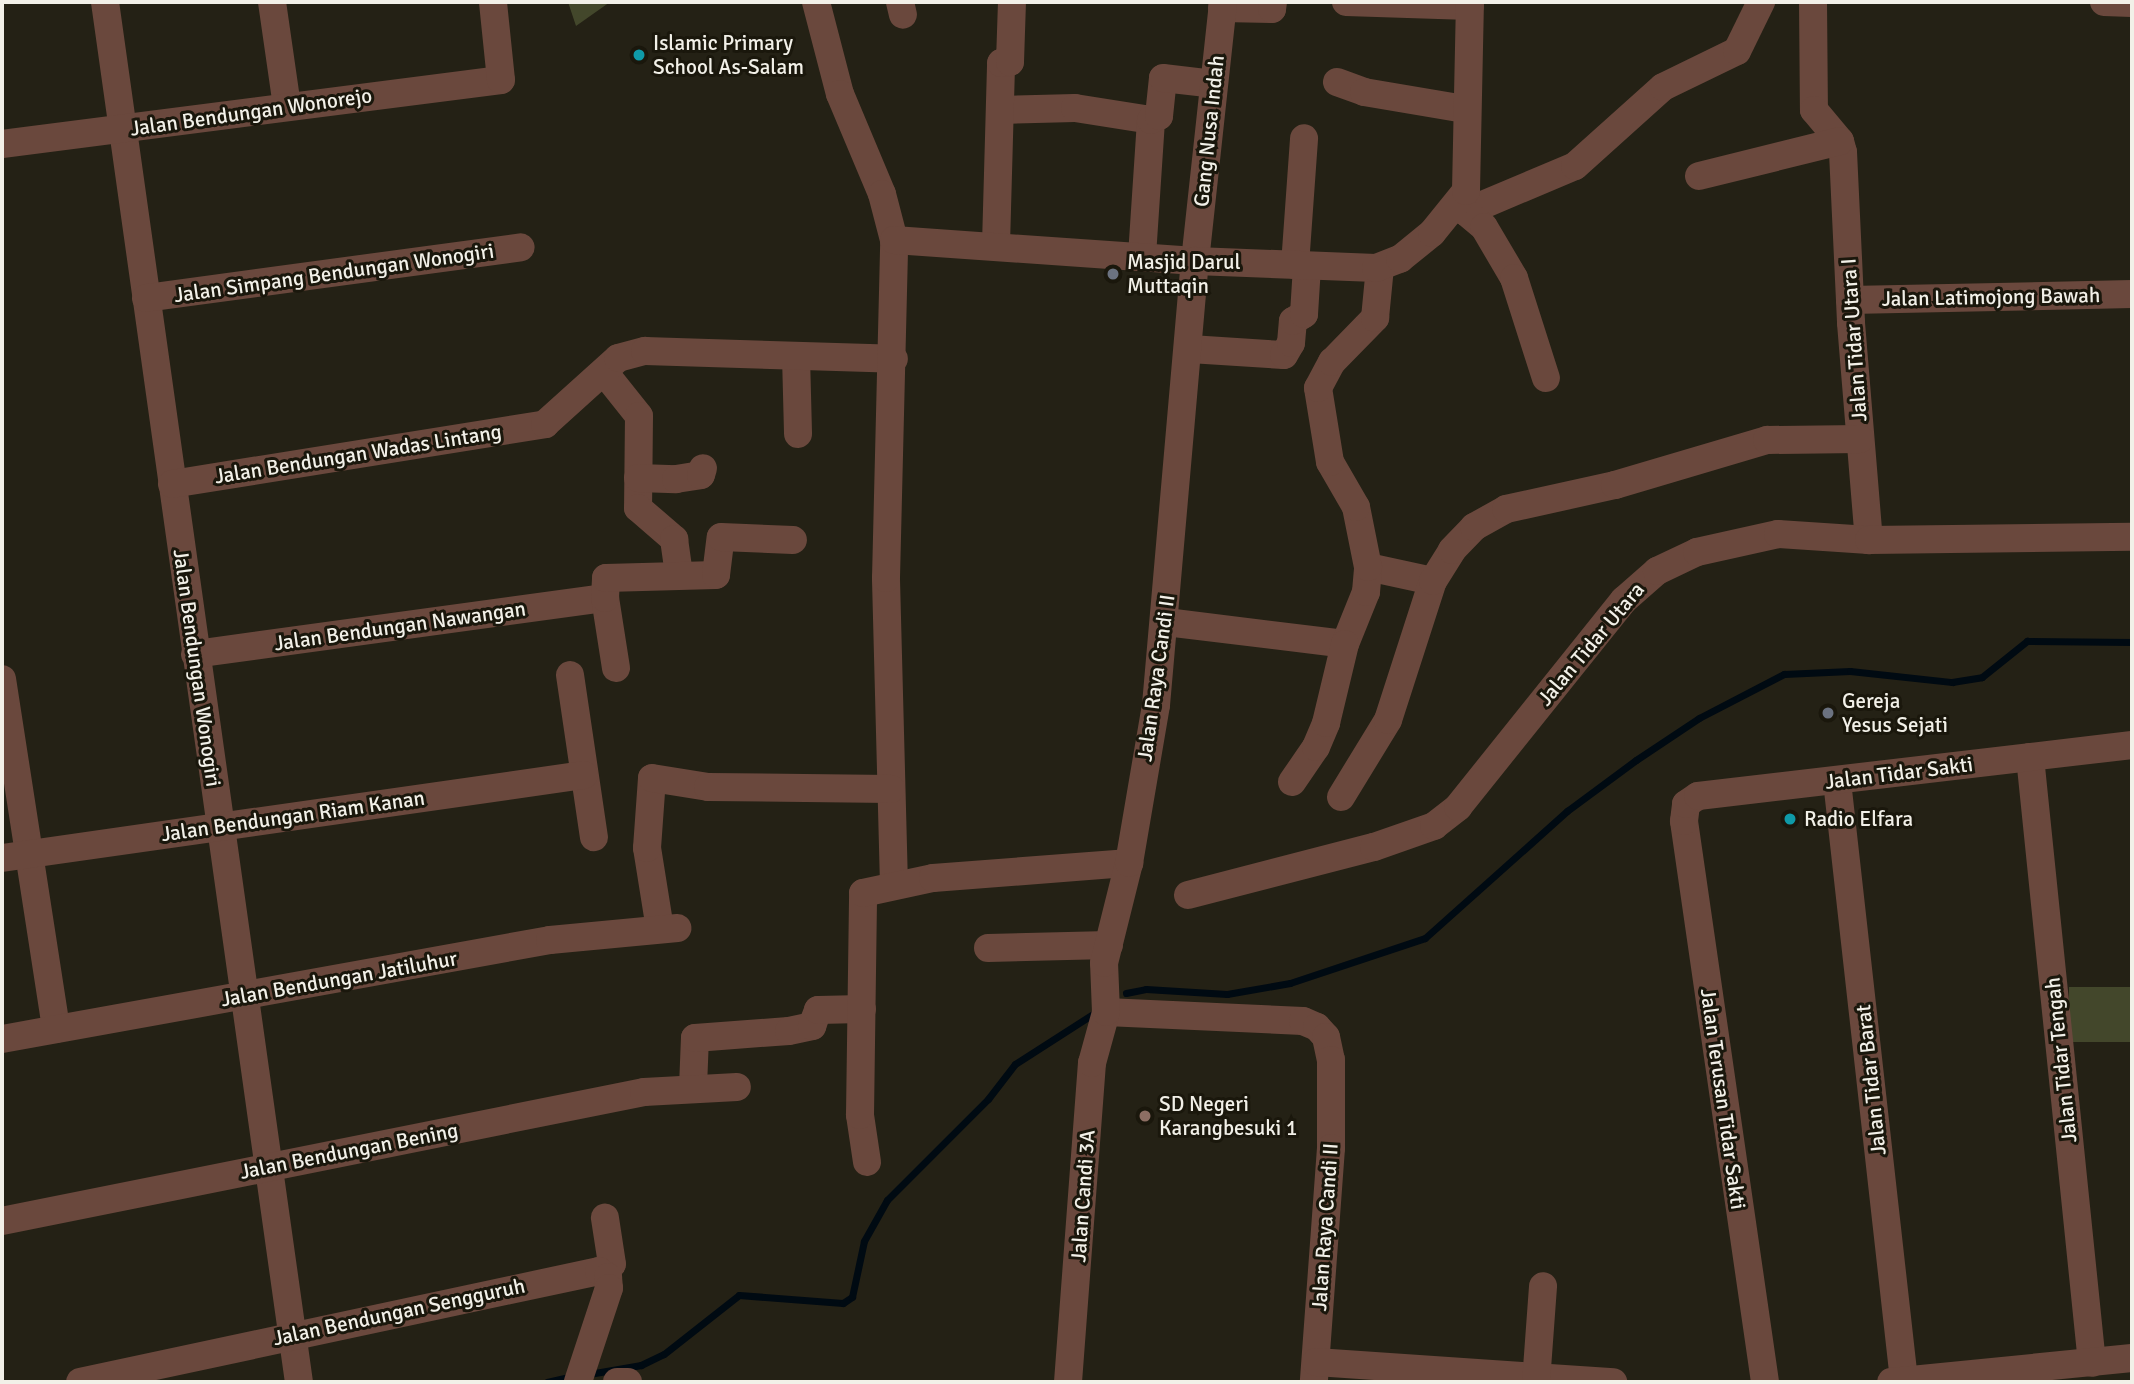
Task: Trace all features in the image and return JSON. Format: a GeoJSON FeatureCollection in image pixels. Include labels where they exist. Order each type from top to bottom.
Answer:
{"type":"FeatureCollection","features":[{"type":"Feature","properties":{"kind":"street","name":"Jalan Bendungan Wonogiri"},"geometry":{"type":"LineString","coordinates":[[105,2],[218,826],[299,1382]]}},
{"type":"Feature","properties":{"kind":"street"},"geometry":{"type":"LineString","coordinates":[[272,2],[288,106]]}},
{"type":"Feature","properties":{"kind":"street","name":"Jalan Bendungan Wonorejo"},"geometry":{"type":"LineString","coordinates":[[2,144],[501,80],[493,2]]}},
{"type":"Feature","properties":{"kind":"street"},"geometry":{"type":"LineString","coordinates":[[816,2],[840,94],[873,170],[894,240],[894,359],[886,578],[894,885]]}},
{"type":"Feature","properties":{"kind":"street"},"geometry":{"type":"LineString","coordinates":[[996,245],[1001,63],[1010,62],[1012,2]]}},
{"type":"Feature","properties":{"kind":"street"},"geometry":{"type":"LineString","coordinates":[[1223,5],[1272,9],[1273,2]]}},
{"type":"Feature","properties":{"kind":"street"},"geometry":{"type":"LineString","coordinates":[[1346,2],[1470,4],[1464,207]]}},
{"type":"Feature","properties":{"kind":"street"},"geometry":{"type":"LineString","coordinates":[[894,240],[996,245],[1195,261],[1380,267],[1409,252],[1464,207],[1575,166],[1663,87],[1737,51],[1761,2]]}},
{"type":"Feature","properties":{"kind":"street"},"geometry":{"type":"LineString","coordinates":[[1699,176],[1840,141],[1814,110],[1813,2]]}},
{"type":"Feature","properties":{"kind":"street"},"geometry":{"type":"LineString","coordinates":[[2104,2],[2132,3]]}},
{"type":"Feature","properties":{"kind":"street","name":"Gang Nusa Indah"},"geometry":{"type":"LineString","coordinates":[[1195,261],[1223,5]]}},
{"type":"Feature","properties":{"kind":"street"},"geometry":{"type":"LineString","coordinates":[[1000,110],[1075,108],[1151,120],[1159,116],[1163,78],[1214,84]]}},
{"type":"Feature","properties":{"kind":"street"},"geometry":{"type":"LineString","coordinates":[[1337,82],[1364,92],[1465,109]]}},
{"type":"Feature","properties":{"kind":"street"},"geometry":{"type":"LineString","coordinates":[[1142,256],[1151,120]]}},
{"type":"Feature","properties":{"kind":"street"},"geometry":{"type":"LineString","coordinates":[[1190,349],[1284,355],[1291,343],[1293,321],[1304,314],[1301,265],[1304,138]]}},
{"type":"Feature","properties":{"kind":"street","name":"Jalan Tidar Utara I"},"geometry":{"type":"LineString","coordinates":[[1840,141],[1869,540]]}},
{"type":"Feature","properties":{"kind":"street"},"geometry":{"type":"LineString","coordinates":[[1464,207],[1484,227],[1514,278],[1546,379]]}},
{"type":"Feature","properties":{"kind":"street","name":"Jalan Simpang Bendungan Wonogiri"},"geometry":{"type":"LineString","coordinates":[[146,298],[521,247]]}},
{"type":"Feature","properties":{"kind":"street","name":"Jalan Raya Candi II"},"geometry":{"type":"LineString","coordinates":[[1195,261],[1166,622],[1129,863],[1106,954],[1106,1012],[1303,1021],[1317,1027],[1325,1037],[1331,1060],[1331,1148],[1315,1372]]}},
{"type":"Feature","properties":{"kind":"street"},"geometry":{"type":"LineString","coordinates":[[1292,782],[1316,747],[1326,723],[1345,643],[1366,592],[1368,567],[1356,507],[1330,462],[1318,388],[1332,362],[1375,318],[1380,267]]}},
{"type":"Feature","properties":{"kind":"street","name":"Jalan Latimojong Bawah"},"geometry":{"type":"LineString","coordinates":[[1850,300],[2132,294]]}},
{"type":"Feature","properties":{"kind":"street"},"geometry":{"type":"LineString","coordinates":[[679,575],[674,539],[638,509],[639,416],[604,372],[618,359],[645,351],[894,359]]}},
{"type":"Feature","properties":{"kind":"street"},"geometry":{"type":"LineString","coordinates":[[796,356],[798,433]]}},
{"type":"Feature","properties":{"kind":"street","name":"Jalan Bendungan Wadas Lintang"},"geometry":{"type":"LineString","coordinates":[[172,484],[545,424],[604,372]]}},
{"type":"Feature","properties":{"kind":"street"},"geometry":{"type":"LineString","coordinates":[[1341,797],[1388,720],[1433,581],[1459,541],[1506,509],[1615,485],[1775,438],[1860,439]]}},
{"type":"Feature","properties":{"kind":"street"},"geometry":{"type":"LineString","coordinates":[[638,478],[676,479],[701,475],[703,468]]}},
{"type":"Feature","properties":{"kind":"street","name":"Jalan Tidar Utara"},"geometry":{"type":"LineString","coordinates":[[1188,895],[1374,847],[1434,826],[1458,807],[1624,600],[1657,571],[1720,544],[1762,536],[1869,540],[2132,537]]}},
{"type":"Feature","properties":{"kind":"street"},"geometry":{"type":"LineString","coordinates":[[616,668],[605,598],[606,578],[717,573],[721,537],[793,540]]}},
{"type":"Feature","properties":{"kind":"street"},"geometry":{"type":"LineString","coordinates":[[1368,567],[1433,581]]}},
{"type":"Feature","properties":{"kind":"street","name":"Jalan Bendungan Nawangan"},"geometry":{"type":"LineString","coordinates":[[195,654],[605,598]]}},
{"type":"Feature","properties":{"kind":"street"},"geometry":{"type":"LineString","coordinates":[[1166,622],[1345,643]]}},
{"type":"Feature","properties":{"kind":"street"},"geometry":{"type":"LineString","coordinates":[[570,675],[594,837]]}},
{"type":"Feature","properties":{"kind":"street"},"geometry":{"type":"LineString","coordinates":[[2,679],[14,856],[56,1029]]}},
{"type":"Feature","properties":{"kind":"street","name":"Jalan Tidar Sakti"},"geometry":{"type":"LineString","coordinates":[[1684,821],[1686,804],[1698,796],[2132,746]]}},
{"type":"Feature","properties":{"kind":"street","name":"Jalan Tidar Tengah"},"geometry":{"type":"LineString","coordinates":[[2030,757],[2091,1363]]}},
{"type":"Feature","properties":{"kind":"street","name":"Jalan Bendungan Riam Kanan"},"geometry":{"type":"LineString","coordinates":[[14,856],[584,775]]}},
{"type":"Feature","properties":{"kind":"street","name":"Jalan Bendungan Jatiluhur"},"geometry":{"type":"LineString","coordinates":[[2,1039],[550,940],[668,928],[646,848],[652,778],[708,787],[891,789]]}},
{"type":"Feature","properties":{"kind":"street","name":"Jalan Tidar Barat"},"geometry":{"type":"LineString","coordinates":[[1838,780],[1898,1381]]}},
{"type":"Feature","properties":{"kind":"street","name":"Jalan Terusan Tidar Sakti"},"geometry":{"type":"LineString","coordinates":[[1684,821],[1763,1380]]}},
{"type":"Feature","properties":{"kind":"street"},"geometry":{"type":"LineString","coordinates":[[867,1162],[860,1115],[861,897],[894,885],[933,878],[1129,863]]}},
{"type":"Feature","properties":{"kind":"street"},"geometry":{"type":"LineString","coordinates":[[988,948],[1106,954]]}},
{"type":"Feature","properties":{"kind":"street"},"geometry":{"type":"LineString","coordinates":[[695,1087],[695,1038],[789,1031],[812,1026],[818,1010],[862,1009]]}},
{"type":"Feature","properties":{"kind":"street","name":"Jalan Candi 3A"},"geometry":{"type":"LineString","coordinates":[[1068,1382],[1092,1063],[1106,1012]]}},
{"type":"Feature","properties":{"kind":"street","name":"Jalan Bendungan Bening"},"geometry":{"type":"LineString","coordinates":[[2,1221],[644,1093],[695,1087],[737,1087]]}},
{"type":"Feature","properties":{"kind":"street"},"geometry":{"type":"LineString","coordinates":[[580,1375],[609,1288],[604,1272],[612,1264],[605,1219]]}},
{"type":"Feature","properties":{"kind":"street","name":"Jalan Bendungan Sengguruh"},"geometry":{"type":"LineString","coordinates":[[80,1382],[294,1334],[604,1272]]}},
{"type":"Feature","properties":{"kind":"street"},"geometry":{"type":"LineString","coordinates":[[1537,1378],[1543,1286]]}},
{"type":"Feature","properties":{"kind":"street"},"geometry":{"type":"LineString","coordinates":[[1898,1381],[2132,1358]]}},
{"type":"Feature","properties":{"kind":"street"},"geometry":{"type":"LineString","coordinates":[[1315,1372],[1612,1382]]}},
{"type":"Feature","properties":{"kind":"street"},"geometry":{"type":"LineString","coordinates":[[617,1382],[628,1382]]}},
{"type":"Feature","properties":{"kind":"green space"},"geometry":{"type":"Polygon","coordinates":[[[568,2],[610,2],[576,26],[568,2]]]}},
{"type":"Feature","properties":{"kind":"green space"},"geometry":{"type":"Polygon","coordinates":[[[2069,987],[2132,987],[2132,1042],[2069,1042],[2069,987]]]}},
{"type":"Feature","properties":{"kind":"waterway"},"geometry":{"type":"LineString","coordinates":[[1126,993],[1146,989],[1227,994],[1290,983],[1425,938],[1567,811],[1636,760],[1699,718],[1784,674],[1850,671],[1952,682],[1982,677],[2027,641],[2132,642]]}},
{"type":"Feature","properties":{"kind":"waterway"},"geometry":{"type":"LineString","coordinates":[[589,1374],[641,1365],[664,1354],[739,1295],[843,1303],[852,1297],[864,1241],[887,1200],[988,1099],[1015,1064],[1096,1012]]}},
{"type":"Feature","properties":{"kind":"waterway"},"geometry":{"type":"LineString","coordinates":[[547,1382],[573,1376]]}},
{"type":"Feature","properties":{"kind":"place","name":"Islamic Primary School As-Salam"},"geometry":{"type":"Point","coordinates":[639,55]}},
{"type":"Feature","properties":{"kind":"place","name":"Masjid Darul Muttaqin"},"geometry":{"type":"Point","coordinates":[1113,274]}},
{"type":"Feature","properties":{"kind":"place","name":"Gereja Yesus Sejati"},"geometry":{"type":"Point","coordinates":[1828,713]}},
{"type":"Feature","properties":{"kind":"place","name":"Radio Elfara"},"geometry":{"type":"Point","coordinates":[1790,819]}},
{"type":"Feature","properties":{"kind":"place","name":"SD Negeri Karangbesuki 1"},"geometry":{"type":"Point","coordinates":[1145,1116]}}]}
